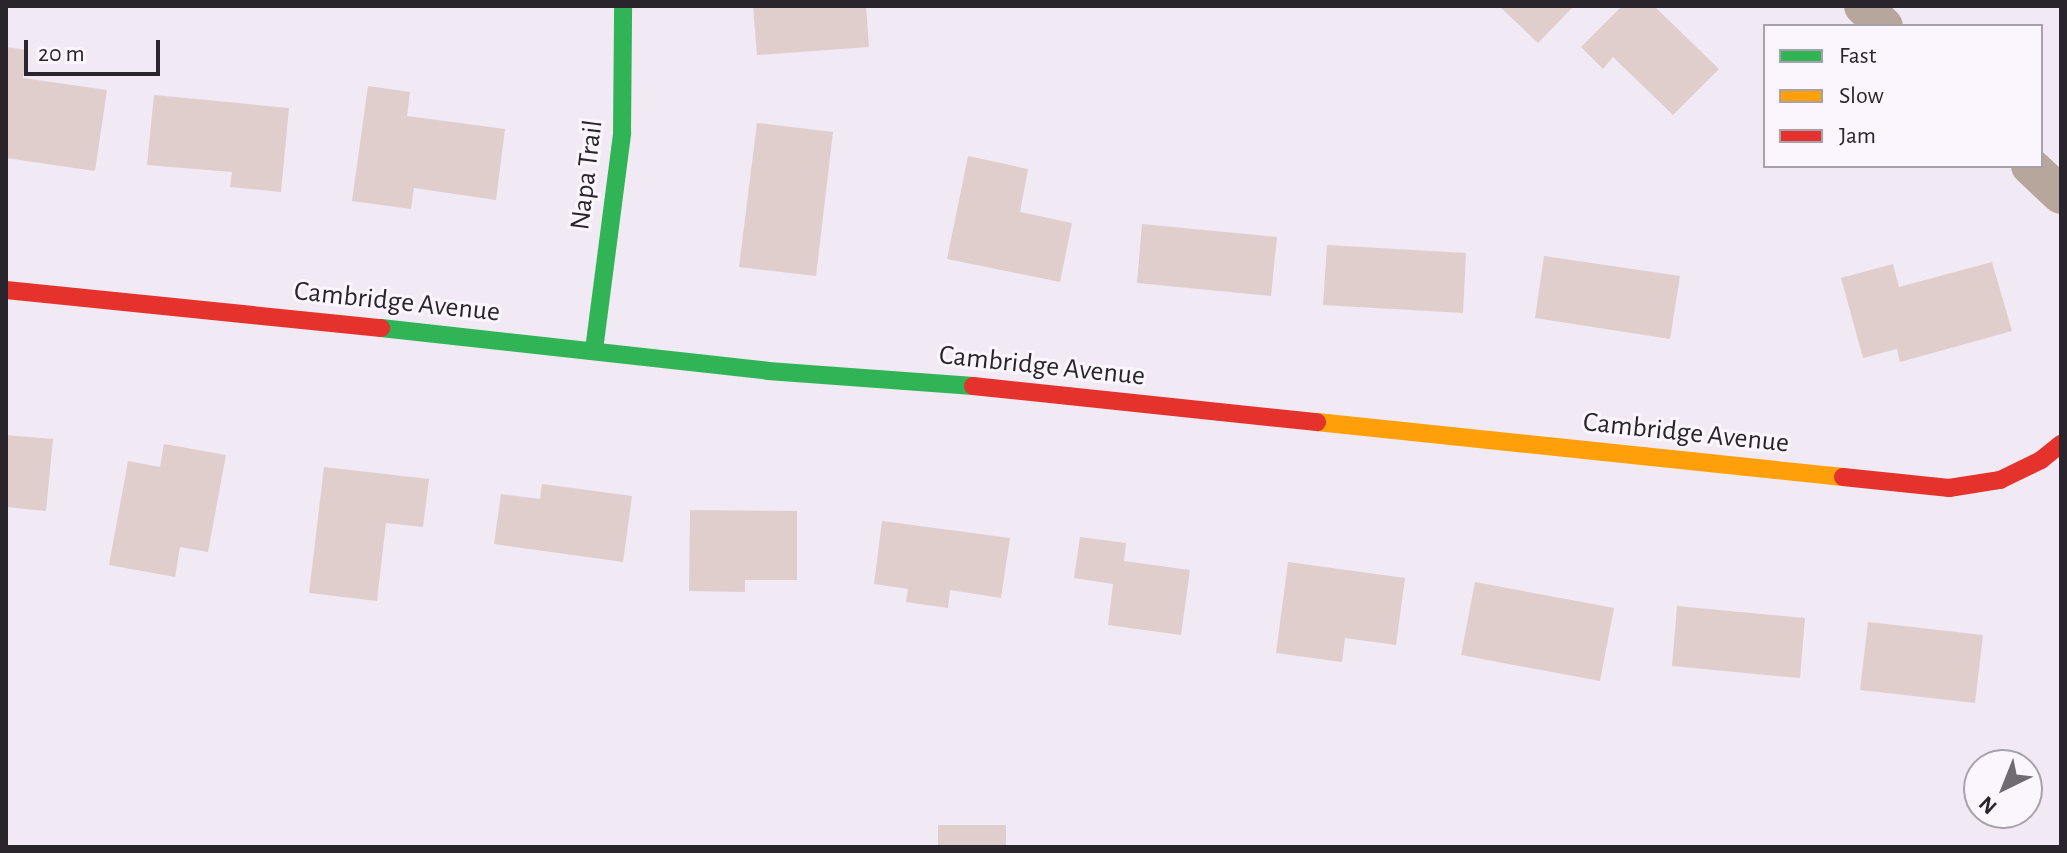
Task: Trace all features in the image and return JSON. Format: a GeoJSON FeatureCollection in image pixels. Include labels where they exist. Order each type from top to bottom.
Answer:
{"type":"FeatureCollection","features":[{"type":"Feature","properties":{"kind":"street","name":"Napa Trail"},"geometry":{"type":"LineString","coordinates":[[594,350],[622,133],[625,58],[623,6]]}},
{"type":"Feature","properties":{"kind":"street"},"geometry":{"type":"LineString","coordinates":[[1863,6],[1882,24]]}},
{"type":"Feature","properties":{"kind":"street"},"geometry":{"type":"LineString","coordinates":[[2032,168],[2061,195]]}},
{"type":"Feature","properties":{"kind":"street","name":"Cambridge Avenue"},"geometry":{"type":"LineString","coordinates":[[6,290],[594,350],[768,371],[968,385],[1949,488],[2000,480],[2041,460],[2061,444]]}},
{"type":"Feature","properties":{"kind":"building"},"geometry":{"type":"Polygon","coordinates":[[[753,6],[866,6],[869,47],[757,55],[753,6]]]}},
{"type":"Feature","properties":{"kind":"building"},"geometry":{"type":"Polygon","coordinates":[[[1499,6],[1574,6],[1538,43],[1499,6]]]}},
{"type":"Feature","properties":{"kind":"building"},"geometry":{"type":"Polygon","coordinates":[[[1622,6],[1654,6],[1719,69],[1673,115],[1613,57],[1603,69],[1581,47],[1622,6]]]}},
{"type":"Feature","properties":{"kind":"building"},"geometry":{"type":"Polygon","coordinates":[[[6,47],[27,50],[23,78],[107,90],[95,171],[6,158],[6,47]]]}},
{"type":"Feature","properties":{"kind":"building"},"geometry":{"type":"Polygon","coordinates":[[[368,86],[410,92],[407,116],[505,129],[496,200],[414,188],[411,209],[352,201],[368,86]]]}},
{"type":"Feature","properties":{"kind":"building"},"geometry":{"type":"Polygon","coordinates":[[[154,95],[289,108],[281,192],[230,187],[232,172],[147,165],[154,95]]]}},
{"type":"Feature","properties":{"kind":"building"},"geometry":{"type":"Polygon","coordinates":[[[757,123],[833,132],[816,276],[739,267],[757,123]]]}},
{"type":"Feature","properties":{"kind":"building"},"geometry":{"type":"Polygon","coordinates":[[[968,156],[1028,169],[1020,212],[1072,223],[1060,282],[947,259],[968,156]]]}},
{"type":"Feature","properties":{"kind":"building"},"geometry":{"type":"Polygon","coordinates":[[[1142,224],[1277,237],[1271,296],[1137,283],[1142,224]]]}},
{"type":"Feature","properties":{"kind":"building"},"geometry":{"type":"Polygon","coordinates":[[[1327,245],[1466,253],[1463,313],[1323,305],[1327,245]]]}},
{"type":"Feature","properties":{"kind":"building"},"geometry":{"type":"Polygon","coordinates":[[[1544,256],[1680,276],[1670,339],[1535,318],[1544,256]]]}},
{"type":"Feature","properties":{"kind":"building"},"geometry":{"type":"Polygon","coordinates":[[[1992,262],[2012,331],[1900,362],[1897,349],[1863,358],[1841,278],[1893,264],[1899,287],[1992,262]]]}},
{"type":"Feature","properties":{"kind":"building"},"geometry":{"type":"Polygon","coordinates":[[[6,435],[53,439],[46,511],[6,507],[6,435]]]}},
{"type":"Feature","properties":{"kind":"building"},"geometry":{"type":"Polygon","coordinates":[[[164,444],[226,455],[208,552],[180,547],[175,577],[109,565],[128,461],[160,467],[164,444]]]}},
{"type":"Feature","properties":{"kind":"building"},"geometry":{"type":"Polygon","coordinates":[[[324,467],[429,479],[423,527],[386,523],[377,601],[309,593],[324,467]]]}},
{"type":"Feature","properties":{"kind":"building"},"geometry":{"type":"Polygon","coordinates":[[[542,484],[632,496],[623,562],[494,544],[501,494],[540,499],[542,484]]]}},
{"type":"Feature","properties":{"kind":"building"},"geometry":{"type":"Polygon","coordinates":[[[690,510],[797,511],[797,580],[745,580],[745,592],[689,591],[690,510]]]}},
{"type":"Feature","properties":{"kind":"building"},"geometry":{"type":"Polygon","coordinates":[[[882,521],[1010,538],[1001,598],[950,590],[948,608],[906,602],[908,589],[874,584],[882,521]]]}},
{"type":"Feature","properties":{"kind":"building"},"geometry":{"type":"Polygon","coordinates":[[[1080,537],[1126,543],[1124,561],[1190,570],[1181,635],[1108,625],[1113,584],[1074,578],[1080,537]]]}},
{"type":"Feature","properties":{"kind":"building"},"geometry":{"type":"Polygon","coordinates":[[[1288,562],[1405,578],[1396,645],[1345,638],[1342,662],[1276,653],[1288,562]]]}},
{"type":"Feature","properties":{"kind":"building"},"geometry":{"type":"Polygon","coordinates":[[[1475,582],[1614,608],[1600,681],[1461,655],[1475,582]]]}},
{"type":"Feature","properties":{"kind":"building"},"geometry":{"type":"Polygon","coordinates":[[[1677,606],[1805,618],[1800,678],[1672,666],[1677,606]]]}},
{"type":"Feature","properties":{"kind":"building"},"geometry":{"type":"Polygon","coordinates":[[[1868,622],[1983,635],[1975,703],[1860,690],[1868,622]]]}},
{"type":"Feature","properties":{"kind":"building"},"geometry":{"type":"Polygon","coordinates":[[[938,825],[1006,825],[1006,847],[938,847],[938,825]]]}},
{"type":"Feature","properties":{"kind":"traffic: fast"},"geometry":{"type":"LineString","coordinates":[[594,350],[622,133],[623,6]]}},
{"type":"Feature","properties":{"kind":"traffic: fast"},"geometry":{"type":"LineString","coordinates":[[381,328],[768,371],[973,386]]}},
{"type":"Feature","properties":{"kind":"traffic: slow"},"geometry":{"type":"LineString","coordinates":[[1317,422],[1843,477]]}},
{"type":"Feature","properties":{"kind":"traffic: jam"},"geometry":{"type":"LineString","coordinates":[[6,290],[381,328]]}},
{"type":"Feature","properties":{"kind":"traffic: jam"},"geometry":{"type":"LineString","coordinates":[[973,386],[1317,422]]}},
{"type":"Feature","properties":{"kind":"traffic: jam"},"geometry":{"type":"LineString","coordinates":[[1843,477],[1949,488],[2000,480],[2041,460],[2061,444]]}}]}
